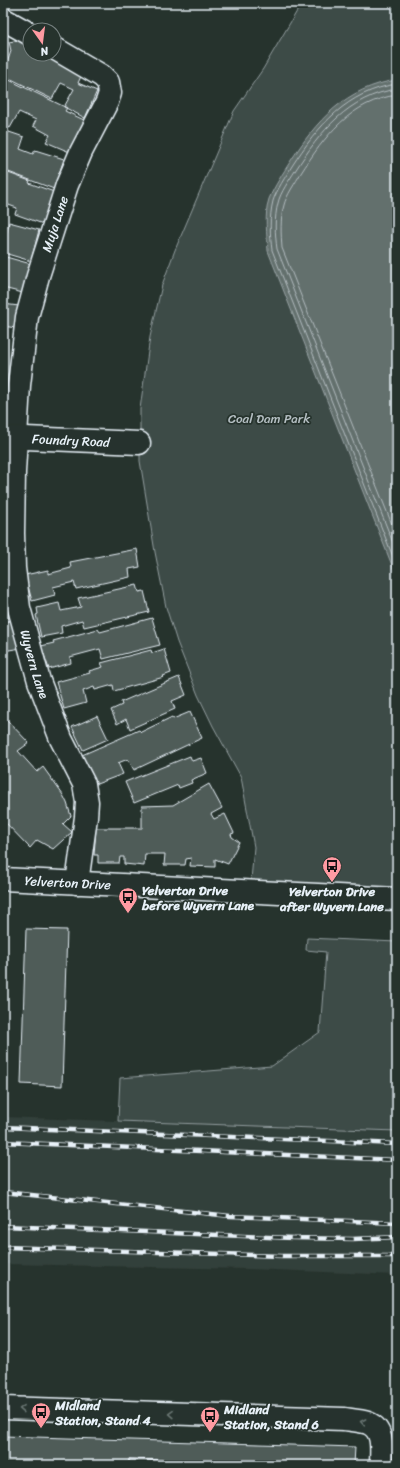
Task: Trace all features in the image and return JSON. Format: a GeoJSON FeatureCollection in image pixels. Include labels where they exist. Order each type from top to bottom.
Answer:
{"type":"FeatureCollection","features":[{"type":"Feature","properties":{"kind":"street"},"geometry":{"type":"LineString","coordinates":[[3,18],[22,29]]}},
{"type":"Feature","properties":{"kind":"street","name":"Muja Lane"},"geometry":{"type":"LineString","coordinates":[[9,437],[27,316],[34,290],[67,185],[81,152],[107,102],[110,92],[108,82],[102,76],[62,53]]}},
{"type":"Feature","properties":{"kind":"street","name":"Foundry Road"},"geometry":{"type":"LineString","coordinates":[[9,437],[139,443]]}},
{"type":"Feature","properties":{"kind":"street","name":"Wyvern Lane"},"geometry":{"type":"LineString","coordinates":[[9,437],[14,472],[14,568],[19,608],[39,681],[61,739],[84,784],[87,802],[77,883]]}},
{"type":"Feature","properties":{"kind":"street","name":"Yelverton Drive"},"geometry":{"type":"LineString","coordinates":[[3,879],[397,899]]}},
{"type":"Feature","properties":{"kind":"street"},"geometry":{"type":"LineString","coordinates":[[3,1408],[344,1419],[369,1423],[378,1430],[381,1443],[381,1465]]}},
{"type":"Feature","properties":{"kind":"shaded area"},"geometry":{"type":"Polygon","coordinates":[[[3,1117],[397,1131],[397,1275],[247,1269],[3,1264],[3,1117]]]}},
{"type":"Feature","properties":{"kind":"green space","name":"Coal Dam Park"},"geometry":{"type":"Polygon","coordinates":[[[305,3],[397,3],[397,899],[250,891],[254,847],[241,777],[198,695],[177,642],[166,607],[140,461],[140,409],[150,337],[162,285],[175,250],[234,111],[263,69],[300,6],[305,3]]]}},
{"type":"Feature","properties":{"kind":"green space"},"geometry":{"type":"Polygon","coordinates":[[[307,938],[397,942],[397,1131],[118,1121],[120,1078],[272,1066],[320,1032],[326,952],[306,950],[307,938]]]}},
{"type":"Feature","properties":{"kind":"water"},"geometry":{"type":"Polygon","coordinates":[[[397,80],[397,578],[268,251],[266,218],[267,205],[276,185],[300,147],[322,120],[334,108],[362,90],[397,80]]]}},
{"type":"Feature","properties":{"kind":"building"},"geometry":{"type":"Polygon","coordinates":[[[22,39],[22,62],[61,62],[82,74],[78,83],[97,91],[85,118],[64,107],[74,89],[61,83],[52,99],[3,75],[11,51],[9,42],[22,39]]]}},
{"type":"Feature","properties":{"kind":"building"},"geometry":{"type":"Polygon","coordinates":[[[3,77],[67,108],[65,111],[86,121],[72,153],[46,142],[50,135],[33,126],[36,120],[19,112],[10,128],[3,124],[3,77]]]}},
{"type":"Feature","properties":{"kind":"building"},"geometry":{"type":"Polygon","coordinates":[[[3,130],[24,137],[20,149],[33,154],[35,150],[64,159],[54,189],[3,170],[3,130]]]}},
{"type":"Feature","properties":{"kind":"building"},"geometry":{"type":"Polygon","coordinates":[[[3,171],[30,181],[29,183],[57,193],[46,225],[15,214],[17,208],[3,203],[3,171]]]}},
{"type":"Feature","properties":{"kind":"building"},"geometry":{"type":"Polygon","coordinates":[[[9,222],[39,230],[31,261],[4,253],[3,231],[7,232],[9,222]]]}},
{"type":"Feature","properties":{"kind":"building"},"geometry":{"type":"Polygon","coordinates":[[[6,257],[31,264],[23,293],[3,288],[3,261],[5,261],[6,257]]]}},
{"type":"Feature","properties":{"kind":"building"},"geometry":{"type":"Polygon","coordinates":[[[3,304],[19,306],[16,328],[3,326],[3,304]]]}},
{"type":"Feature","properties":{"kind":"building"},"geometry":{"type":"Polygon","coordinates":[[[137,549],[140,567],[129,569],[130,577],[76,589],[74,582],[53,587],[55,595],[32,601],[25,575],[48,570],[48,574],[71,568],[70,562],[137,549]]]}},
{"type":"Feature","properties":{"kind":"building"},"geometry":{"type":"Polygon","coordinates":[[[137,585],[139,592],[144,591],[149,612],[84,627],[82,620],[61,626],[62,633],[41,637],[36,615],[38,614],[37,608],[59,603],[61,611],[81,607],[78,598],[137,585]]]}},
{"type":"Feature","properties":{"kind":"building"},"geometry":{"type":"Polygon","coordinates":[[[3,589],[10,589],[11,618],[3,618],[3,589]]]}},
{"type":"Feature","properties":{"kind":"building"},"geometry":{"type":"Polygon","coordinates":[[[152,618],[160,645],[103,659],[100,649],[70,657],[71,663],[49,669],[41,646],[54,643],[53,641],[98,629],[100,632],[152,618]]]}},
{"type":"Feature","properties":{"kind":"building"},"geometry":{"type":"Polygon","coordinates":[[[12,620],[21,648],[3,651],[3,622],[12,620]]]}},
{"type":"Feature","properties":{"kind":"building"},"geometry":{"type":"Polygon","coordinates":[[[164,649],[171,673],[163,676],[164,677],[114,691],[113,685],[95,690],[94,687],[83,691],[86,703],[64,709],[56,682],[90,673],[89,671],[103,667],[101,663],[151,650],[152,653],[164,649]]]}},
{"type":"Feature","properties":{"kind":"building"},"geometry":{"type":"Polygon","coordinates":[[[179,677],[186,695],[172,701],[175,709],[130,729],[126,719],[117,724],[111,710],[122,705],[121,702],[179,677]]]}},
{"type":"Feature","properties":{"kind":"building"},"geometry":{"type":"Polygon","coordinates":[[[190,712],[202,738],[134,770],[128,759],[118,763],[123,774],[94,785],[82,755],[139,730],[141,732],[172,717],[173,719],[190,712]]]}},
{"type":"Feature","properties":{"kind":"building"},"geometry":{"type":"Polygon","coordinates":[[[97,716],[108,739],[83,750],[72,727],[97,716]]]}},
{"type":"Feature","properties":{"kind":"building"},"geometry":{"type":"Polygon","coordinates":[[[7,720],[29,743],[18,751],[37,772],[43,767],[67,803],[71,816],[63,824],[72,832],[53,849],[37,840],[30,848],[3,820],[3,723],[7,720]]]}},
{"type":"Feature","properties":{"kind":"building"},"geometry":{"type":"Polygon","coordinates":[[[190,756],[192,761],[201,758],[207,773],[191,780],[192,783],[179,788],[178,785],[134,803],[125,782],[190,756]]]}},
{"type":"Feature","properties":{"kind":"building"},"geometry":{"type":"Polygon","coordinates":[[[209,784],[222,808],[211,814],[214,819],[225,814],[234,833],[231,834],[232,837],[239,842],[228,864],[215,859],[215,867],[190,866],[191,858],[186,859],[185,865],[164,865],[165,854],[145,854],[144,866],[124,864],[124,857],[120,857],[119,863],[98,863],[98,855],[94,855],[96,828],[142,828],[142,806],[173,805],[209,784]]]}},
{"type":"Feature","properties":{"kind":"building"},"geometry":{"type":"Polygon","coordinates":[[[26,929],[67,930],[62,1086],[21,1084],[26,929]]]}},
{"type":"Feature","properties":{"kind":"building"},"geometry":{"type":"Polygon","coordinates":[[[3,1436],[355,1447],[354,1465],[284,1465],[129,1459],[129,1465],[3,1465],[3,1436]]]}},
{"type":"Feature","properties":{"kind":"building"},"geometry":{"type":"Polygon","coordinates":[[[129,1459],[285,1465],[129,1465],[129,1459]]]}},
{"type":"Feature","properties":{"kind":"railway"},"geometry":{"type":"LineString","coordinates":[[3,1127],[397,1144]]}},
{"type":"Feature","properties":{"kind":"railway"},"geometry":{"type":"LineString","coordinates":[[3,1142],[397,1160]]}},
{"type":"Feature","properties":{"kind":"railway"},"geometry":{"type":"LineString","coordinates":[[3,1192],[230,1216],[397,1223]]}},
{"type":"Feature","properties":{"kind":"railway"},"geometry":{"type":"LineString","coordinates":[[3,1226],[293,1238],[353,1239],[397,1237]]}},
{"type":"Feature","properties":{"kind":"railway"},"geometry":{"type":"LineString","coordinates":[[3,1247],[282,1256],[397,1256]]}},
{"type":"Feature","properties":{"kind":"place","name":"Yelverton Drive after Wyvern Lane"},"geometry":{"type":"Point","coordinates":[332,883]}},
{"type":"Feature","properties":{"kind":"place","name":"Yelverton Drive before Wyvern Lane"},"geometry":{"type":"Point","coordinates":[128,914]}},
{"type":"Feature","properties":{"kind":"place","name":"Midland Station, Stand 4"},"geometry":{"type":"Point","coordinates":[41,1429]}},
{"type":"Feature","properties":{"kind":"place","name":"Midland Station, Stand 6"},"geometry":{"type":"Point","coordinates":[210,1433]}}]}
